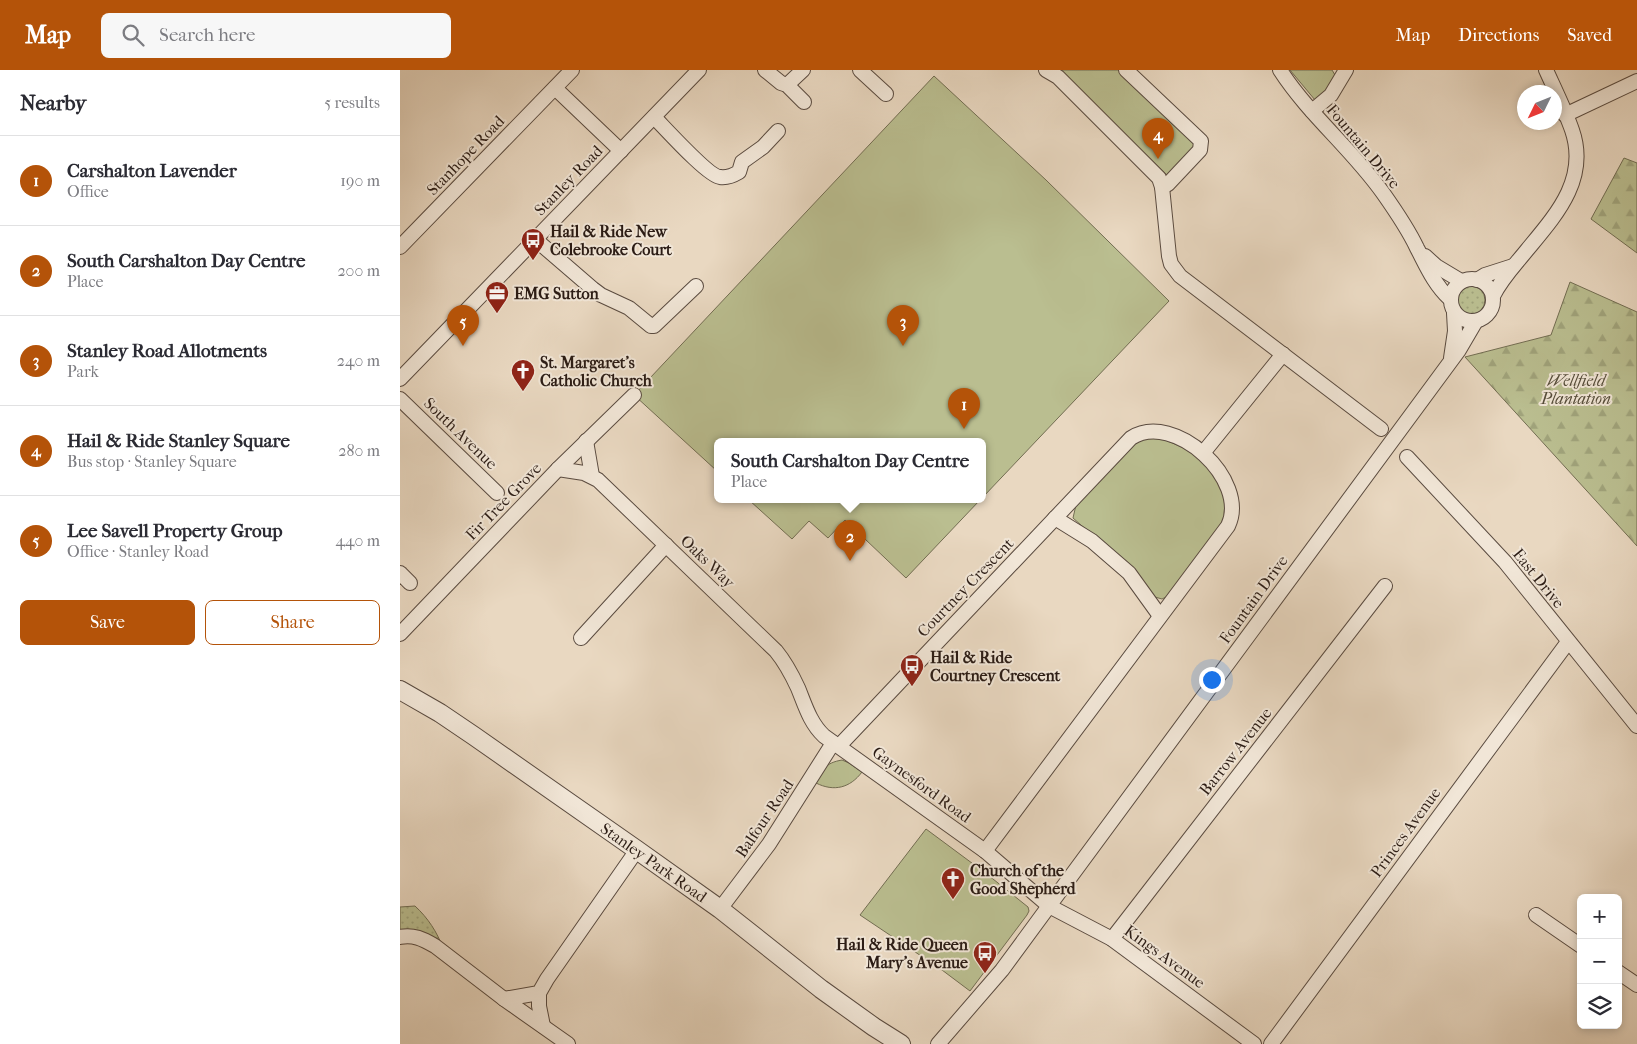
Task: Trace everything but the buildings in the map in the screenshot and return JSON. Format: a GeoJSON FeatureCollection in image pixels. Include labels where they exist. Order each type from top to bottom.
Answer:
{"type":"FeatureCollection","features":[{"type":"Feature","properties":{"kind":"street","name":"Stanhope Road"},"geometry":{"type":"LineString","coordinates":[[400,247],[572,70]]}},
{"type":"Feature","properties":{"kind":"street","name":"Stanley Road"},"geometry":{"type":"LineString","coordinates":[[400,379],[699,70]]}},
{"type":"Feature","properties":{"kind":"street"},"geometry":{"type":"LineString","coordinates":[[765,70],[781,84],[787,85],[804,102]]}},
{"type":"Feature","properties":{"kind":"street"},"geometry":{"type":"LineString","coordinates":[[787,85],[804,70]]}},
{"type":"Feature","properties":{"kind":"street"},"geometry":{"type":"LineString","coordinates":[[860,70],[886,94]]}},
{"type":"Feature","properties":{"kind":"street"},"geometry":{"type":"LineString","coordinates":[[1046,70],[1058,77],[1156,174],[1162,187],[1169,256],[1176,272],[1381,429]]}},
{"type":"Feature","properties":{"kind":"street"},"geometry":{"type":"LineString","coordinates":[[1126,70],[1201,141],[1202,148],[1198,153],[1168,184],[1162,187]]}},
{"type":"Feature","properties":{"kind":"street","name":"Fountain Drive"},"geometry":{"type":"LineString","coordinates":[[1280,70],[1294,91],[1377,184],[1418,248],[1436,266],[1461,282]]}},
{"type":"Feature","properties":{"kind":"street"},"geometry":{"type":"LineString","coordinates":[[1312,110],[1331,95],[1346,70]]}},
{"type":"Feature","properties":{"kind":"street"},"geometry":{"type":"LineString","coordinates":[[1493,296],[1486,284],[1468,279],[1456,286],[1450,299],[1451,306],[1454,313],[1462,320],[1469,322],[1484,318],[1490,312],[1493,296],[1512,266],[1527,250],[1562,204],[1573,183],[1576,171],[1576,148],[1572,132],[1546,70]]}},
{"type":"Feature","properties":{"kind":"street"},"geometry":{"type":"LineString","coordinates":[[1565,115],[1637,81]]}},
{"type":"Feature","properties":{"kind":"street"},"geometry":{"type":"LineString","coordinates":[[555,88],[621,151]]}},
{"type":"Feature","properties":{"kind":"street"},"geometry":{"type":"LineString","coordinates":[[654,117],[707,169],[718,177],[724,178],[739,172],[742,162],[763,147],[778,131]]}},
{"type":"Feature","properties":{"kind":"street"},"geometry":{"type":"LineString","coordinates":[[536,239],[593,290],[628,308],[651,326],[654,326],[696,286]]}},
{"type":"Feature","properties":{"kind":"street","name":"Fountain Drive"},"geometry":{"type":"LineString","coordinates":[[1418,248],[1422,260],[1438,288],[1450,299]]}},
{"type":"Feature","properties":{"kind":"street"},"geometry":{"type":"LineString","coordinates":[[1477,280],[1485,275],[1512,266]]}},
{"type":"Feature","properties":{"kind":"street","name":"Fountain Drive"},"geometry":{"type":"LineString","coordinates":[[1451,361],[1455,331],[1454,313]]}},
{"type":"Feature","properties":{"kind":"street","name":"Fountain Drive"},"geometry":{"type":"LineString","coordinates":[[938,1044],[1002,970],[1451,361],[1476,321]]}},
{"type":"Feature","properties":{"kind":"street"},"geometry":{"type":"LineString","coordinates":[[1203,453],[1283,354]]}},
{"type":"Feature","properties":{"kind":"street","name":"Fir Tree Grove"},"geometry":{"type":"LineString","coordinates":[[400,634],[558,469],[634,395]]}},
{"type":"Feature","properties":{"kind":"street","name":"South Avenue"},"geometry":{"type":"LineString","coordinates":[[400,399],[497,493]]}},
{"type":"Feature","properties":{"kind":"street","name":"Courtney Crescent"},"geometry":{"type":"LineString","coordinates":[[836,745],[1125,443],[1138,433],[1154,431],[1188,443],[1203,453],[1217,468],[1228,488],[1232,504],[1230,520],[1224,531],[985,851]]}},
{"type":"Feature","properties":{"kind":"street"},"geometry":{"type":"LineString","coordinates":[[558,469],[592,476],[586,441]]}},
{"type":"Feature","properties":{"kind":"street","name":"East Drive"},"geometry":{"type":"LineString","coordinates":[[1407,457],[1505,562],[1637,726]]}},
{"type":"Feature","properties":{"kind":"street","name":"Oaks Way"},"geometry":{"type":"LineString","coordinates":[[592,476],[776,651],[784,660],[793,677]]}},
{"type":"Feature","properties":{"kind":"street"},"geometry":{"type":"LineString","coordinates":[[1055,518],[1092,541],[1129,573],[1160,616]]}},
{"type":"Feature","properties":{"kind":"street"},"geometry":{"type":"LineString","coordinates":[[581,638],[666,545]]}},
{"type":"Feature","properties":{"kind":"street","name":"Barrow Avenue"},"geometry":{"type":"LineString","coordinates":[[1112,938],[1385,586]]}},
{"type":"Feature","properties":{"kind":"street","name":"Princes Avenue"},"geometry":{"type":"LineString","coordinates":[[1271,1044],[1568,642]]}},
{"type":"Feature","properties":{"kind":"street","name":"Gaynesford Road"},"geometry":{"type":"LineString","coordinates":[[793,677],[813,724],[824,736],[985,851],[1049,906]]}},
{"type":"Feature","properties":{"kind":"street","name":"Stanley Park Road"},"geometry":{"type":"LineString","coordinates":[[400,690],[440,713],[637,850],[720,909],[821,989],[901,1044]]}},
{"type":"Feature","properties":{"kind":"street","name":"Balfour Road"},"geometry":{"type":"LineString","coordinates":[[720,909],[769,844],[836,745]]}},
{"type":"Feature","properties":{"kind":"street"},"geometry":{"type":"LineString","coordinates":[[543,1026],[539,1006],[540,993],[547,979],[637,850]]}},
{"type":"Feature","properties":{"kind":"street","name":"Kings Avenue"},"geometry":{"type":"LineString","coordinates":[[1049,906],[1112,938],[1254,1044]]}},
{"type":"Feature","properties":{"kind":"street"},"geometry":{"type":"LineString","coordinates":[[1536,915],[1577,943]]}},
{"type":"Feature","properties":{"kind":"street"},"geometry":{"type":"LineString","coordinates":[[400,937],[413,936],[435,946],[504,999],[568,1044]]}},
{"type":"Feature","properties":{"kind":"street"},"geometry":{"type":"LineString","coordinates":[[1622,975],[1637,985]]}},
{"type":"Feature","properties":{"kind":"street"},"geometry":{"type":"LineString","coordinates":[[504,999],[540,993]]}},
{"type":"Feature","properties":{"kind":"green space"},"geometry":{"type":"Polygon","coordinates":[[[1058,70],[1120,70],[1196,145],[1167,175],[1058,70]]]}},
{"type":"Feature","properties":{"kind":"green space"},"geometry":{"type":"Polygon","coordinates":[[[1290,70],[1332,70],[1335,75],[1326,91],[1315,100],[1290,70]]]}},
{"type":"Feature","properties":{"kind":"green space"},"geometry":{"type":"Polygon","coordinates":[[[934,76],[1046,180],[1169,301],[986,494],[986,438],[714,438],[714,468],[634,395],[934,76]]]}},
{"type":"Feature","properties":{"kind":"green space"},"geometry":{"type":"Polygon","coordinates":[[[1624,158],[1637,163],[1637,253],[1591,219],[1624,158]]]}},
{"type":"Feature","properties":{"kind":"green space","name":"Wellfield Plantation"},"geometry":{"type":"Polygon","coordinates":[[[1570,282],[1637,312],[1637,546],[1465,357],[1551,335],[1570,282]]]}},
{"type":"Feature","properties":{"kind":"green space"},"geometry":{"type":"Polygon","coordinates":[[[1470,285],[1476,286],[1484,294],[1484,306],[1476,314],[1470,315],[1464,314],[1456,306],[1455,300],[1456,294],[1464,286],[1470,285]]]}},
{"type":"Feature","properties":{"kind":"green space"},"geometry":{"type":"Polygon","coordinates":[[[1161,438],[1193,453],[1199,458],[1216,478],[1224,494],[1227,509],[1223,521],[1168,596],[1162,599],[1155,597],[1139,576],[1073,518],[1076,505],[1139,439],[1161,438]]]}},
{"type":"Feature","properties":{"kind":"green space"},"geometry":{"type":"Polygon","coordinates":[[[752,503],[977,503],[906,578],[845,520],[828,538],[809,521],[792,539],[752,503]]]}},
{"type":"Feature","properties":{"kind":"green space"},"geometry":{"type":"Polygon","coordinates":[[[842,760],[862,772],[852,782],[841,787],[835,788],[816,783],[825,767],[842,760]]]}},
{"type":"Feature","properties":{"kind":"green space"},"geometry":{"type":"Polygon","coordinates":[[[926,829],[1028,907],[1027,915],[970,991],[860,915],[926,829]]]}},
{"type":"Feature","properties":{"kind":"green space"},"geometry":{"type":"Polygon","coordinates":[[[415,906],[432,926],[443,948],[400,934],[400,907],[415,906]]]}},
{"type":"Feature","properties":{"kind":"place","name":"Hail & Ride Stanley Square"},"geometry":{"type":"Point","coordinates":[1158,159]}},
{"type":"Feature","properties":{"kind":"place","name":"Hail & Ride New Colebrooke Court"},"geometry":{"type":"Point","coordinates":[533,261]}},
{"type":"Feature","properties":{"kind":"place","name":"EMG Sutton"},"geometry":{"type":"Point","coordinates":[497,314]}},
{"type":"Feature","properties":{"kind":"place","name":"Lee Savell Property Group"},"geometry":{"type":"Point","coordinates":[463,346]}},
{"type":"Feature","properties":{"kind":"place","name":"Stanley Road Allotments"},"geometry":{"type":"Point","coordinates":[903,346]}},
{"type":"Feature","properties":{"kind":"place","name":"St. Margaret's Catholic Church"},"geometry":{"type":"Point","coordinates":[523,392]}},
{"type":"Feature","properties":{"kind":"place","name":"Carshalton Lavender"},"geometry":{"type":"Point","coordinates":[964,429]}},
{"type":"Feature","properties":{"kind":"place","name":"South Carshalton Day Centre"},"geometry":{"type":"Point","coordinates":[850,561]}},
{"type":"Feature","properties":{"kind":"place","name":"Hail & Ride Courtney Crescent"},"geometry":{"type":"Point","coordinates":[912,687]}},
{"type":"Feature","properties":{"kind":"place","name":"Church of the Good Shepherd"},"geometry":{"type":"Point","coordinates":[953,900]}},
{"type":"Feature","properties":{"kind":"place","name":"Hail & Ride Queen Mary's Avenue"},"geometry":{"type":"Point","coordinates":[985,974]}}]}
